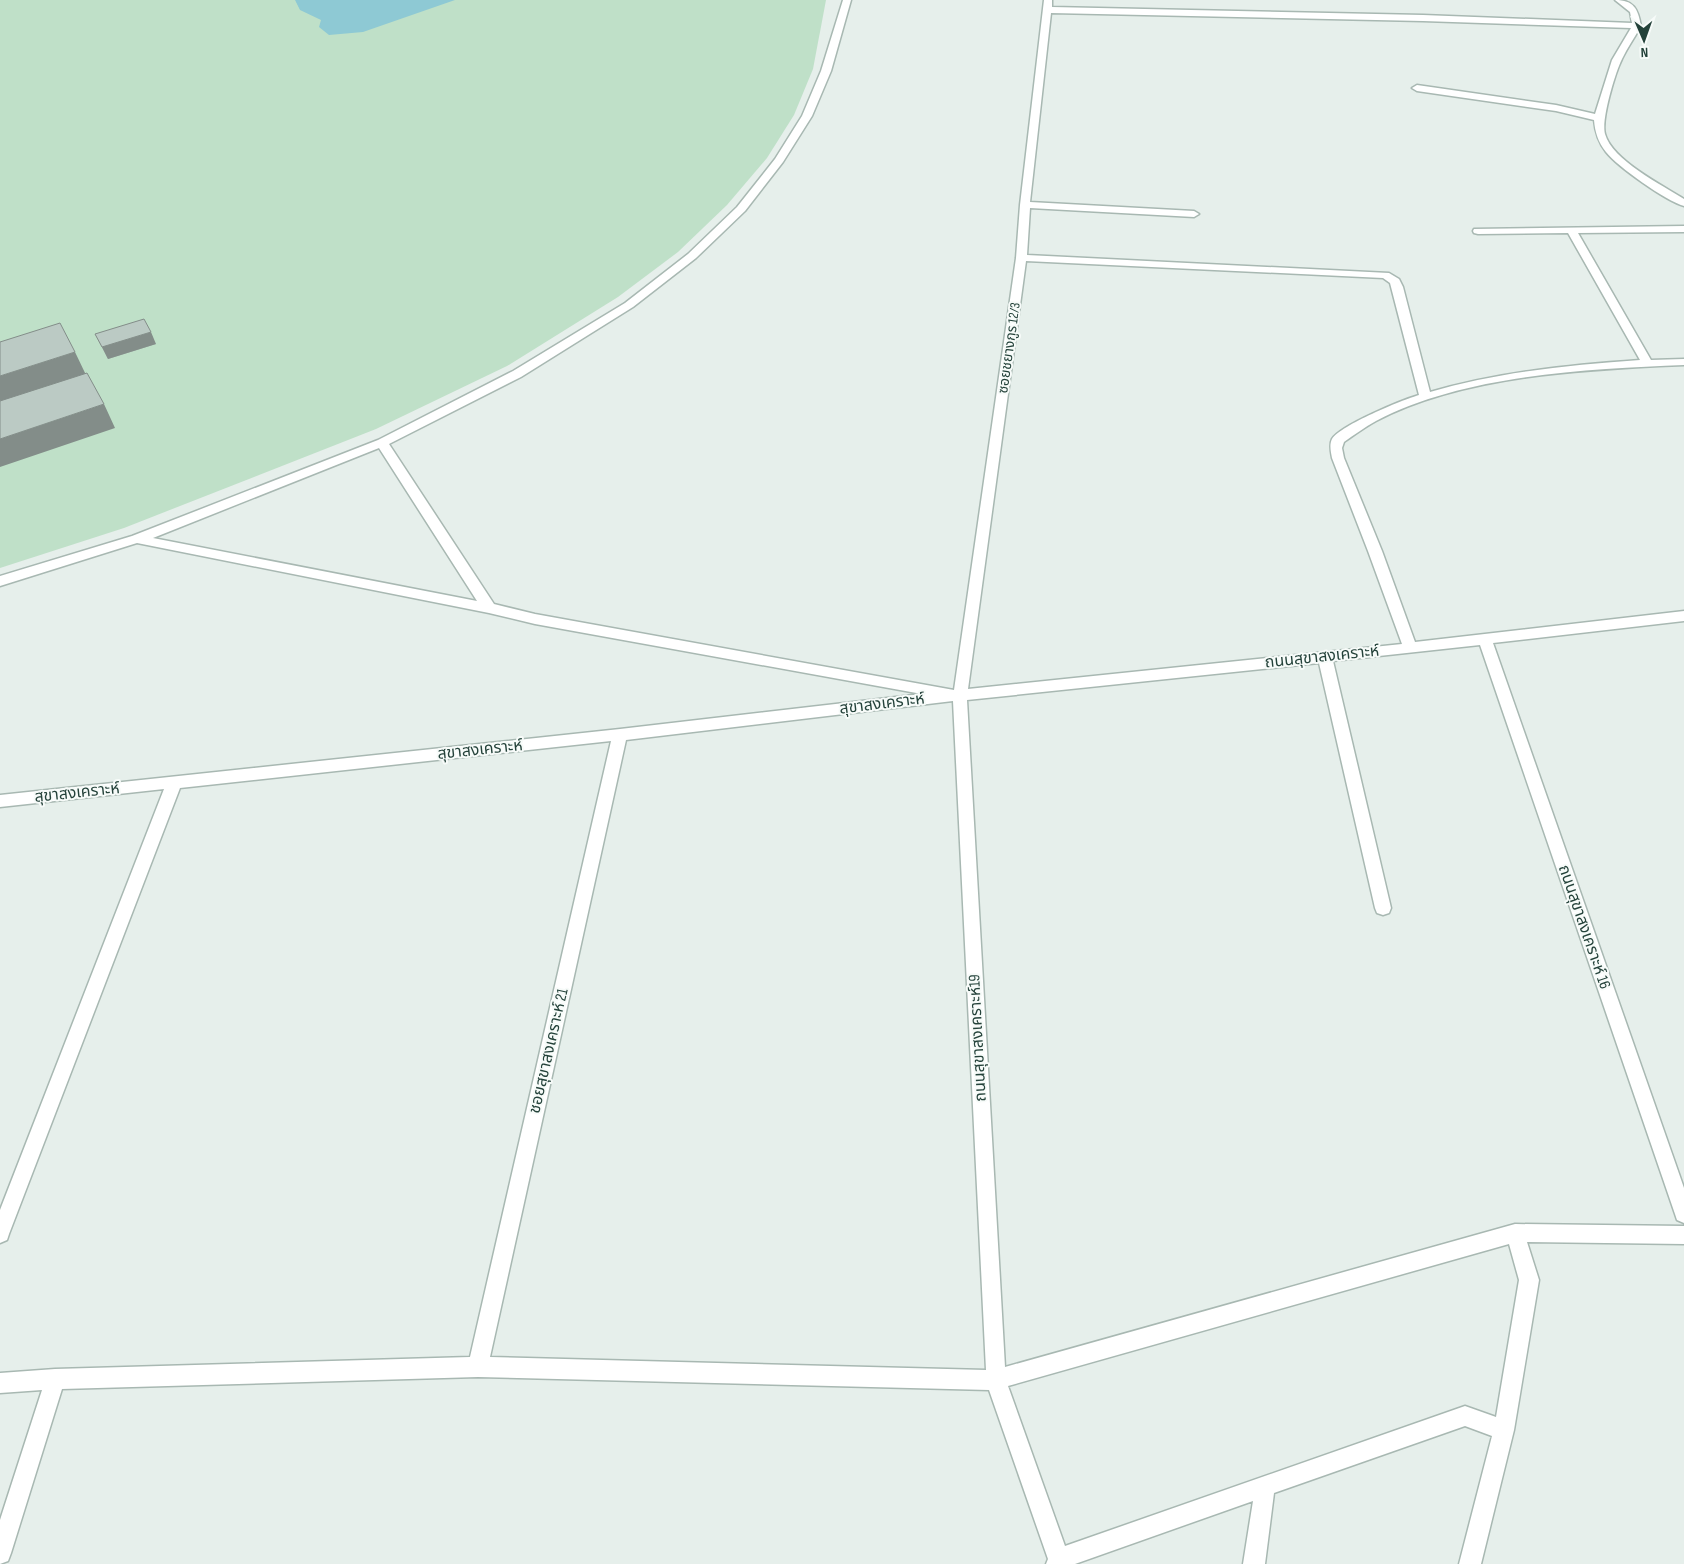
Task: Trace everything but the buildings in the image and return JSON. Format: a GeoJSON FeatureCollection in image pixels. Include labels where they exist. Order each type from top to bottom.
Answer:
{"type":"FeatureCollection","features":[{"type":"Feature","properties":{"kind":"street"},"geometry":{"type":"LineString","coordinates":[[0,581],[137,539],[382,443],[517,374],[629,305],[692,256],[741,209],[779,160],[807,116],[826,71],[847,0]]}},
{"type":"Feature","properties":{"kind":"street"},"geometry":{"type":"LineString","coordinates":[[1619,0],[1634,11],[1637,26],[1617,60],[1599,118],[1600,134],[1610,151],[1647,181],[1684,203]]}},
{"type":"Feature","properties":{"kind":"street"},"geometry":{"type":"LineString","coordinates":[[1048,5],[1637,26]]}},
{"type":"Feature","properties":{"kind":"street","name":"ซอยชยางกูร 12/3"},"geometry":{"type":"LineString","coordinates":[[960,696],[1021,258],[1025,205],[1048,5]]}},
{"type":"Feature","properties":{"kind":"street"},"geometry":{"type":"LineString","coordinates":[[1417,88],[1556,108],[1599,118]]}},
{"type":"Feature","properties":{"kind":"street"},"geometry":{"type":"LineString","coordinates":[[1025,205],[1194,214]]}},
{"type":"Feature","properties":{"kind":"street"},"geometry":{"type":"LineString","coordinates":[[1478,231],[1684,228]]}},
{"type":"Feature","properties":{"kind":"street"},"geometry":{"type":"LineString","coordinates":[[1572,230],[1646,363]]}},
{"type":"Feature","properties":{"kind":"street"},"geometry":{"type":"LineString","coordinates":[[1021,258],[1385,275],[1395,281],[1398,287],[1425,397]]}},
{"type":"Feature","properties":{"kind":"street"},"geometry":{"type":"LineString","coordinates":[[1410,648],[1338,458],[1336,448],[1338,440],[1348,432],[1383,414],[1425,397],[1464,385],[1550,372],[1646,363],[1684,362]]}},
{"type":"Feature","properties":{"kind":"street"},"geometry":{"type":"LineString","coordinates":[[382,443],[490,608]]}},
{"type":"Feature","properties":{"kind":"street"},"geometry":{"type":"LineString","coordinates":[[137,539],[490,608],[535,620],[960,696]]}},
{"type":"Feature","properties":{"kind":"street","name":"ถนนสุขาสงเคราะห์"},"geometry":{"type":"LineString","coordinates":[[960,696],[1485,640],[1684,616]]}},
{"type":"Feature","properties":{"kind":"street","name":"ถนนสุขาสงเคราะห์ 16"},"geometry":{"type":"LineString","coordinates":[[1485,640],[1684,1214]]}},
{"type":"Feature","properties":{"kind":"street"},"geometry":{"type":"LineString","coordinates":[[1325,656],[1383,908]]}},
{"type":"Feature","properties":{"kind":"street","name":"สุขาสงเคราะห์"},"geometry":{"type":"LineString","coordinates":[[0,801],[620,735],[960,696]]}},
{"type":"Feature","properties":{"kind":"street","name":"ถนนสุขาสงเคราะห์19"},"geometry":{"type":"LineString","coordinates":[[960,696],[996,1380],[1058,1562]]}},
{"type":"Feature","properties":{"kind":"street","name":"ชอยสุขาสงเคราะห์ 21"},"geometry":{"type":"LineString","coordinates":[[478,1367],[620,735]]}},
{"type":"Feature","properties":{"kind":"street"},"geometry":{"type":"LineString","coordinates":[[0,1234],[174,783]]}},
{"type":"Feature","properties":{"kind":"street"},"geometry":{"type":"LineString","coordinates":[[1470,1564],[1504,1430],[1529,1280],[1515,1233]]}},
{"type":"Feature","properties":{"kind":"street"},"geometry":{"type":"LineString","coordinates":[[0,1382],[478,1367],[996,1380],[1515,1233],[1684,1235]]}},
{"type":"Feature","properties":{"kind":"street"},"geometry":{"type":"LineString","coordinates":[[0,1553],[55,1379]]}},
{"type":"Feature","properties":{"kind":"street"},"geometry":{"type":"LineString","coordinates":[[1058,1562],[1465,1416],[1504,1430]]}},
{"type":"Feature","properties":{"kind":"street"},"geometry":{"type":"LineString","coordinates":[[1254,1564],[1265,1487]]}},
{"type":"Feature","properties":{"kind":"green space"},"geometry":{"type":"Polygon","coordinates":[[[0,0],[826,0],[813,69],[794,115],[767,158],[727,205],[678,252],[618,297],[507,366],[376,429],[124,528],[0,568],[0,0]]]}},
{"type":"Feature","properties":{"kind":"water"},"geometry":{"type":"Polygon","coordinates":[[[295,0],[455,0],[363,32],[329,35],[319,27],[321,20],[300,10],[295,0]]]}}]}
